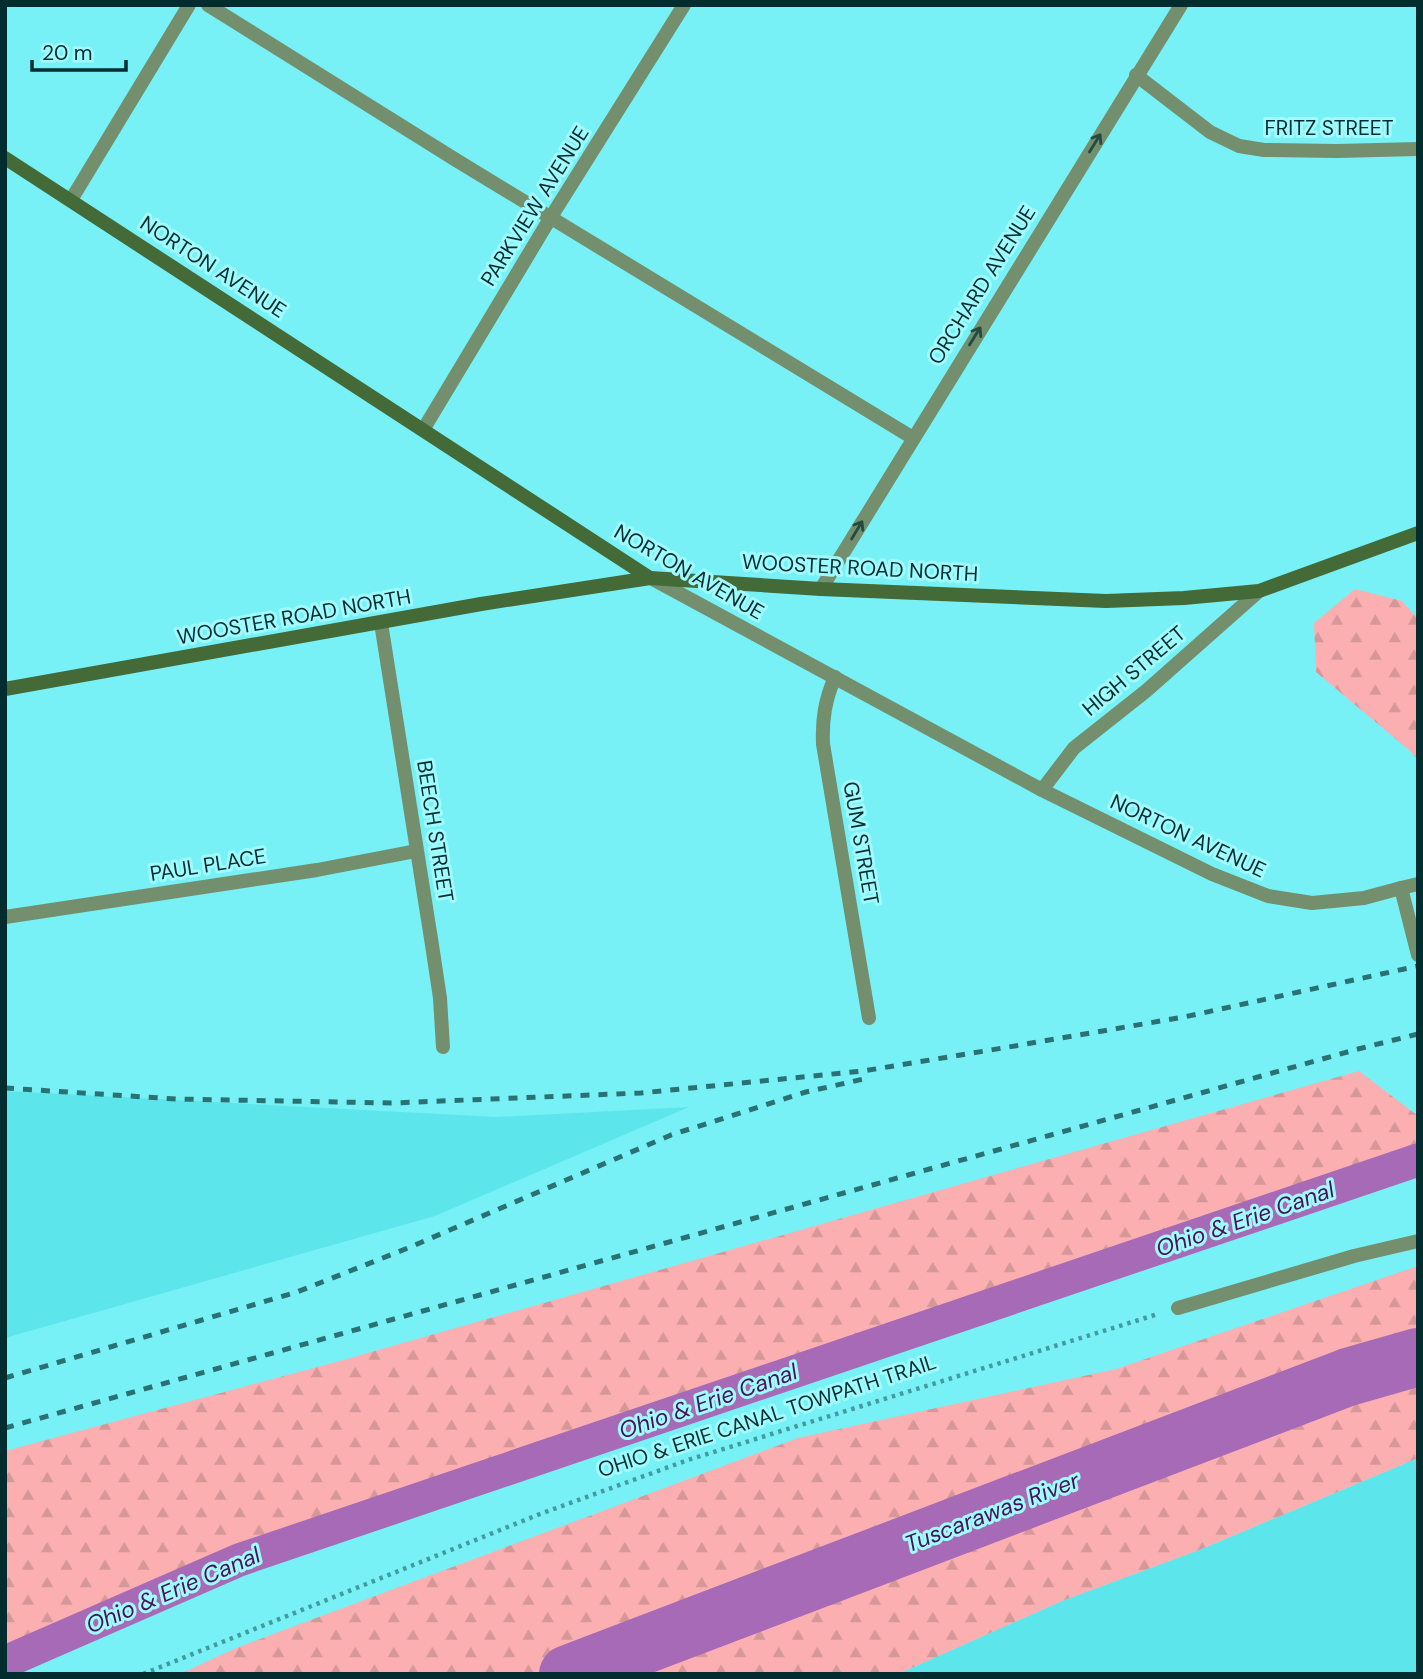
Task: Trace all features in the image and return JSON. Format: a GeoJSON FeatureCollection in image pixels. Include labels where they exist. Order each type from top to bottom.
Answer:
{"type":"FeatureCollection","features":[{"type":"Feature","properties":{"kind":"main road","name":"NORTON AVENUE"},"geometry":{"type":"LineString","coordinates":[[5,158],[650,578]]}},
{"type":"Feature","properties":{"kind":"main road","name":"WOOSTER ROAD NORTH"},"geometry":{"type":"LineString","coordinates":[[5,689],[494,602],[650,578],[821,589],[1106,601],[1259,591],[1418,533]]}},
{"type":"Feature","properties":{"kind":"street"},"geometry":{"type":"LineString","coordinates":[[71,200],[189,5]]}},
{"type":"Feature","properties":{"kind":"street"},"geometry":{"type":"LineString","coordinates":[[208,5],[913,438]]}},
{"type":"Feature","properties":{"kind":"street","name":"PARKVIEW AVENUE"},"geometry":{"type":"LineString","coordinates":[[423,430],[551,217],[684,5]]}},
{"type":"Feature","properties":{"kind":"street","name":"ORCHARD AVENUE"},"geometry":{"type":"LineString","coordinates":[[821,589],[1181,5]]}},
{"type":"Feature","properties":{"kind":"street","name":"FRITZ STREET"},"geometry":{"type":"LineString","coordinates":[[1136,75],[1210,132],[1239,146],[1264,150],[1418,149]]}},
{"type":"Feature","properties":{"kind":"street","name":"NORTON AVENUE"},"geometry":{"type":"LineString","coordinates":[[650,578],[1042,790],[1212,874],[1268,896],[1312,903],[1364,898],[1418,884]]}},
{"type":"Feature","properties":{"kind":"street","name":"HIGH STREET"},"geometry":{"type":"LineString","coordinates":[[1042,790],[1074,748],[1146,691],[1259,591]]}},
{"type":"Feature","properties":{"kind":"street","name":"BEECH STREET"},"geometry":{"type":"LineString","coordinates":[[381,623],[434,958],[443,1047]]}},
{"type":"Feature","properties":{"kind":"street","name":"GUM STREET"},"geometry":{"type":"LineString","coordinates":[[835,677],[825,700],[822,718],[823,744],[869,1018]]}},
{"type":"Feature","properties":{"kind":"street","name":"PAUL PLACE"},"geometry":{"type":"LineString","coordinates":[[5,917],[317,870],[416,851]]}},
{"type":"Feature","properties":{"kind":"street"},"geometry":{"type":"LineString","coordinates":[[1401,888],[1418,955]]}},
{"type":"Feature","properties":{"kind":"street"},"geometry":{"type":"LineString","coordinates":[[1178,1308],[1354,1256],[1418,1241]]}},
{"type":"Feature","properties":{"kind":"path","name":"OHIO & ERIE CANAL TOWPATH TRAIL"},"geometry":{"type":"LineString","coordinates":[[143,1674],[540,1514],[688,1460],[1178,1308]]}},
{"type":"Feature","properties":{"kind":"shaded area"},"geometry":{"type":"Polygon","coordinates":[[[5,1091],[497,1117],[689,1107],[435,1216],[5,1338],[5,1091]]]}},
{"type":"Feature","properties":{"kind":"shaded area"},"geometry":{"type":"Polygon","coordinates":[[[1418,1458],[1418,1674],[898,1674],[1062,1601],[1199,1550],[1418,1458]]]}},
{"type":"Feature","properties":{"kind":"green space"},"geometry":{"type":"Polygon","coordinates":[[[1355,589],[1402,601],[1418,619],[1418,760],[1316,672],[1314,623],[1355,589]]]}},
{"type":"Feature","properties":{"kind":"green space"},"geometry":{"type":"Polygon","coordinates":[[[1359,1071],[1418,1116],[1418,1160],[239,1560],[5,1662],[5,1451],[347,1359],[1359,1071]]]}},
{"type":"Feature","properties":{"kind":"green space"},"geometry":{"type":"Polygon","coordinates":[[[1418,1266],[1418,1458],[1199,1550],[1062,1601],[898,1674],[180,1674],[236,1648],[798,1438],[1116,1369],[1418,1266]]]}},
{"type":"Feature","properties":{"kind":"waterway","name":"Ohio & Erie Canal"},"geometry":{"type":"LineString","coordinates":[[5,1662],[239,1560],[1418,1160]]}},
{"type":"Feature","properties":{"kind":"waterway","name":"Tuscarawas River"},"geometry":{"type":"LineString","coordinates":[[568,1674],[1348,1377],[1418,1357]]}},
{"type":"Feature","properties":{"kind":"railway"},"geometry":{"type":"LineString","coordinates":[[5,1088],[176,1099],[392,1103],[641,1093],[863,1071],[1184,1017],[1418,966]]}},
{"type":"Feature","properties":{"kind":"railway"},"geometry":{"type":"LineString","coordinates":[[5,1428],[1418,1034]]}},
{"type":"Feature","properties":{"kind":"railway"},"geometry":{"type":"LineString","coordinates":[[5,1378],[297,1292],[408,1248],[671,1135],[806,1092],[868,1078]]}}]}
